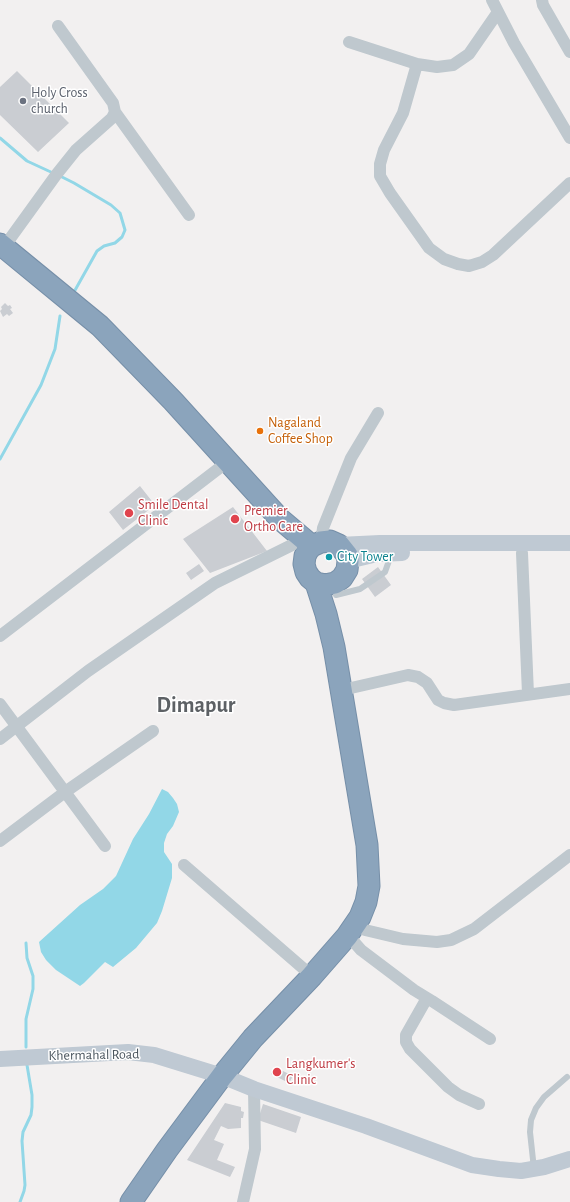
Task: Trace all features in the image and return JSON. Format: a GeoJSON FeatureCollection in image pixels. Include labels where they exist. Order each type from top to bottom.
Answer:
{"type":"FeatureCollection","features":[{"type":"Feature","properties":{"kind":"highway"},"geometry":{"type":"LineString","coordinates":[[1,251],[99,340],[222,466],[320,549]]}},
{"type":"Feature","properties":{"kind":"highway"},"geometry":{"type":"LineString","coordinates":[[1,251],[100,326],[183,412],[280,519],[347,570],[342,578],[329,587],[326,614],[334,647],[368,845],[369,886],[366,902],[360,917],[348,936],[258,1032],[145,1202]]}},
{"type":"Feature","properties":{"kind":"highway"},"geometry":{"type":"LineString","coordinates":[[320,549],[304,564],[306,572],[310,578],[329,587]]}},
{"type":"Feature","properties":{"kind":"highway"},"geometry":{"type":"LineString","coordinates":[[131,1202],[167,1150],[227,1078],[268,1036],[359,936],[374,912],[379,895],[381,868],[372,806],[351,688],[329,587]]}},
{"type":"Feature","properties":{"kind":"street"},"geometry":{"type":"LineString","coordinates":[[492,0],[514,43],[570,138]]}},
{"type":"Feature","properties":{"kind":"street"},"geometry":{"type":"LineString","coordinates":[[542,0],[543,6],[570,52]]}},
{"type":"Feature","properties":{"kind":"street"},"geometry":{"type":"LineString","coordinates":[[349,42],[417,64],[437,67],[452,65],[469,54],[498,12]]}},
{"type":"Feature","properties":{"kind":"street"},"geometry":{"type":"LineString","coordinates":[[58,26],[113,103],[115,112],[189,214]]}},
{"type":"Feature","properties":{"kind":"street"},"geometry":{"type":"LineString","coordinates":[[417,64],[403,113],[384,150],[380,164],[380,176],[390,194],[429,248],[444,259],[458,264],[469,266],[482,262],[493,255],[570,183]]}},
{"type":"Feature","properties":{"kind":"street"},"geometry":{"type":"LineString","coordinates":[[1,251],[56,174],[71,156],[112,118],[115,112]]}},
{"type":"Feature","properties":{"kind":"street"},"geometry":{"type":"LineString","coordinates":[[320,549],[323,528],[351,458],[378,413]]}},
{"type":"Feature","properties":{"kind":"street"},"geometry":{"type":"LineString","coordinates":[[0,636],[222,466]]}},
{"type":"Feature","properties":{"kind":"street"},"geometry":{"type":"LineString","coordinates":[[0,739],[88,671],[215,583],[320,549],[380,543],[570,543]]}},
{"type":"Feature","properties":{"kind":"street"},"geometry":{"type":"LineString","coordinates":[[320,549],[364,556],[392,553],[570,553]]}},
{"type":"Feature","properties":{"kind":"street"},"geometry":{"type":"LineString","coordinates":[[522,553],[528,694]]}},
{"type":"Feature","properties":{"kind":"street"},"geometry":{"type":"LineString","coordinates":[[351,688],[408,675],[418,677],[426,683],[438,700],[454,705],[570,689]]}},
{"type":"Feature","properties":{"kind":"street"},"geometry":{"type":"LineString","coordinates":[[0,704],[105,846]]}},
{"type":"Feature","properties":{"kind":"street"},"geometry":{"type":"LineString","coordinates":[[0,841],[65,792],[153,730]]}},
{"type":"Feature","properties":{"kind":"street"},"geometry":{"type":"LineString","coordinates":[[490,1039],[403,983],[361,950],[359,936],[437,942],[451,940],[474,929],[570,855]]}},
{"type":"Feature","properties":{"kind":"street"},"geometry":{"type":"LineString","coordinates":[[184,865],[312,976]]}},
{"type":"Feature","properties":{"kind":"street"},"geometry":{"type":"LineString","coordinates":[[427,998],[406,1035],[406,1042],[410,1049],[448,1087],[459,1095],[479,1104]]}},
{"type":"Feature","properties":{"kind":"street","name":"Khermahal Road"},"geometry":{"type":"LineString","coordinates":[[0,1059],[128,1052],[154,1055],[227,1078],[254,1089],[366,1126],[472,1165],[521,1171],[570,1159]]}},
{"type":"Feature","properties":{"kind":"street"},"geometry":{"type":"LineString","coordinates":[[243,1202],[255,1149],[254,1089]]}},
{"type":"Feature","properties":{"kind":"lane"},"geometry":{"type":"LineString","coordinates":[[329,587],[360,589],[385,572],[392,553]]}},
{"type":"Feature","properties":{"kind":"lane"},"geometry":{"type":"LineString","coordinates":[[534,1169],[530,1132],[531,1120],[536,1108],[544,1097],[567,1077]]}},
{"type":"Feature","properties":{"kind":"water"},"geometry":{"type":"Polygon","coordinates":[[[162,789],[168,792],[173,798],[177,804],[179,812],[173,826],[167,834],[164,843],[164,852],[172,864],[172,878],[162,911],[157,923],[136,948],[113,967],[105,962],[80,986],[56,970],[46,960],[41,952],[39,942],[80,905],[103,889],[116,876],[133,839],[149,814],[162,789]]]}},
{"type":"Feature","properties":{"kind":"building","name":"Holy Cross church"},"geometry":{"type":"Polygon","coordinates":[[[17,71],[69,123],[38,152],[0,115],[0,87],[17,71]]]}},
{"type":"Feature","properties":{"kind":"building"},"geometry":{"type":"Polygon","coordinates":[[[5,303],[8,306],[10,305],[12,308],[10,309],[13,313],[9,316],[7,314],[3,317],[0,311],[2,309],[1,307],[5,303]]]}},
{"type":"Feature","properties":{"kind":"building"},"geometry":{"type":"Polygon","coordinates":[[[140,486],[155,505],[123,530],[109,512],[140,486]]]}},
{"type":"Feature","properties":{"kind":"building"},"geometry":{"type":"Polygon","coordinates":[[[233,507],[267,551],[210,573],[183,539],[233,507]]]}},
{"type":"Feature","properties":{"kind":"building"},"geometry":{"type":"Polygon","coordinates":[[[199,564],[204,571],[191,580],[186,573],[199,564]]]}},
{"type":"Feature","properties":{"kind":"building"},"geometry":{"type":"Polygon","coordinates":[[[378,567],[391,585],[375,597],[362,579],[378,567]]]}},
{"type":"Feature","properties":{"kind":"building"},"geometry":{"type":"Polygon","coordinates":[[[275,1067],[293,1076],[289,1083],[271,1074],[275,1067]]]}},
{"type":"Feature","properties":{"kind":"building"},"geometry":{"type":"Polygon","coordinates":[[[225,1103],[241,1107],[241,1111],[244,1112],[243,1118],[241,1118],[241,1128],[228,1129],[221,1126],[214,1140],[224,1144],[217,1160],[235,1167],[230,1177],[187,1160],[225,1103]]]}},
{"type":"Feature","properties":{"kind":"building"},"geometry":{"type":"Polygon","coordinates":[[[263,1104],[301,1117],[296,1133],[258,1120],[263,1104]]]}},
{"type":"Feature","properties":{"kind":"waterway"},"geometry":{"type":"LineString","coordinates":[[0,138],[27,161],[53,173]]}},
{"type":"Feature","properties":{"kind":"waterway"},"geometry":{"type":"LineString","coordinates":[[58,175],[111,205],[120,213],[125,230],[122,237],[115,243],[104,246],[97,251],[74,292]]}},
{"type":"Feature","properties":{"kind":"waterway"},"geometry":{"type":"LineString","coordinates":[[0,459],[41,385],[55,349],[60,316]]}},
{"type":"Feature","properties":{"kind":"waterway"},"geometry":{"type":"LineString","coordinates":[[26,943],[27,958],[33,976],[33,989],[26,1019],[26,1047]]}},
{"type":"Feature","properties":{"kind":"waterway"},"geometry":{"type":"LineString","coordinates":[[20,1202],[25,1185],[22,1141],[23,1132],[31,1115],[32,1107],[32,1095],[27,1065]]}},
{"type":"Feature","properties":{"kind":"place","name":"Holy Cross church"},"geometry":{"type":"Point","coordinates":[23,101]}},
{"type":"Feature","properties":{"kind":"place","name":"Nagaland Coffee Shop"},"geometry":{"type":"Point","coordinates":[260,431]}},
{"type":"Feature","properties":{"kind":"place","name":"Smile Dental Clinic"},"geometry":{"type":"Point","coordinates":[129,513]}},
{"type":"Feature","properties":{"kind":"place","name":"Premier Ortho Care"},"geometry":{"type":"Point","coordinates":[235,519]}},
{"type":"Feature","properties":{"kind":"place","name":"City Tower"},"geometry":{"type":"Point","coordinates":[329,557]}},
{"type":"Feature","properties":{"kind":"place","name":"Langkumer's Clinic"},"geometry":{"type":"Point","coordinates":[277,1072]}},
{"type":"Feature","properties":{"kind":"district","name":"Dimapur"},"geometry":{"type":"Point","coordinates":[196,705]}}]}
